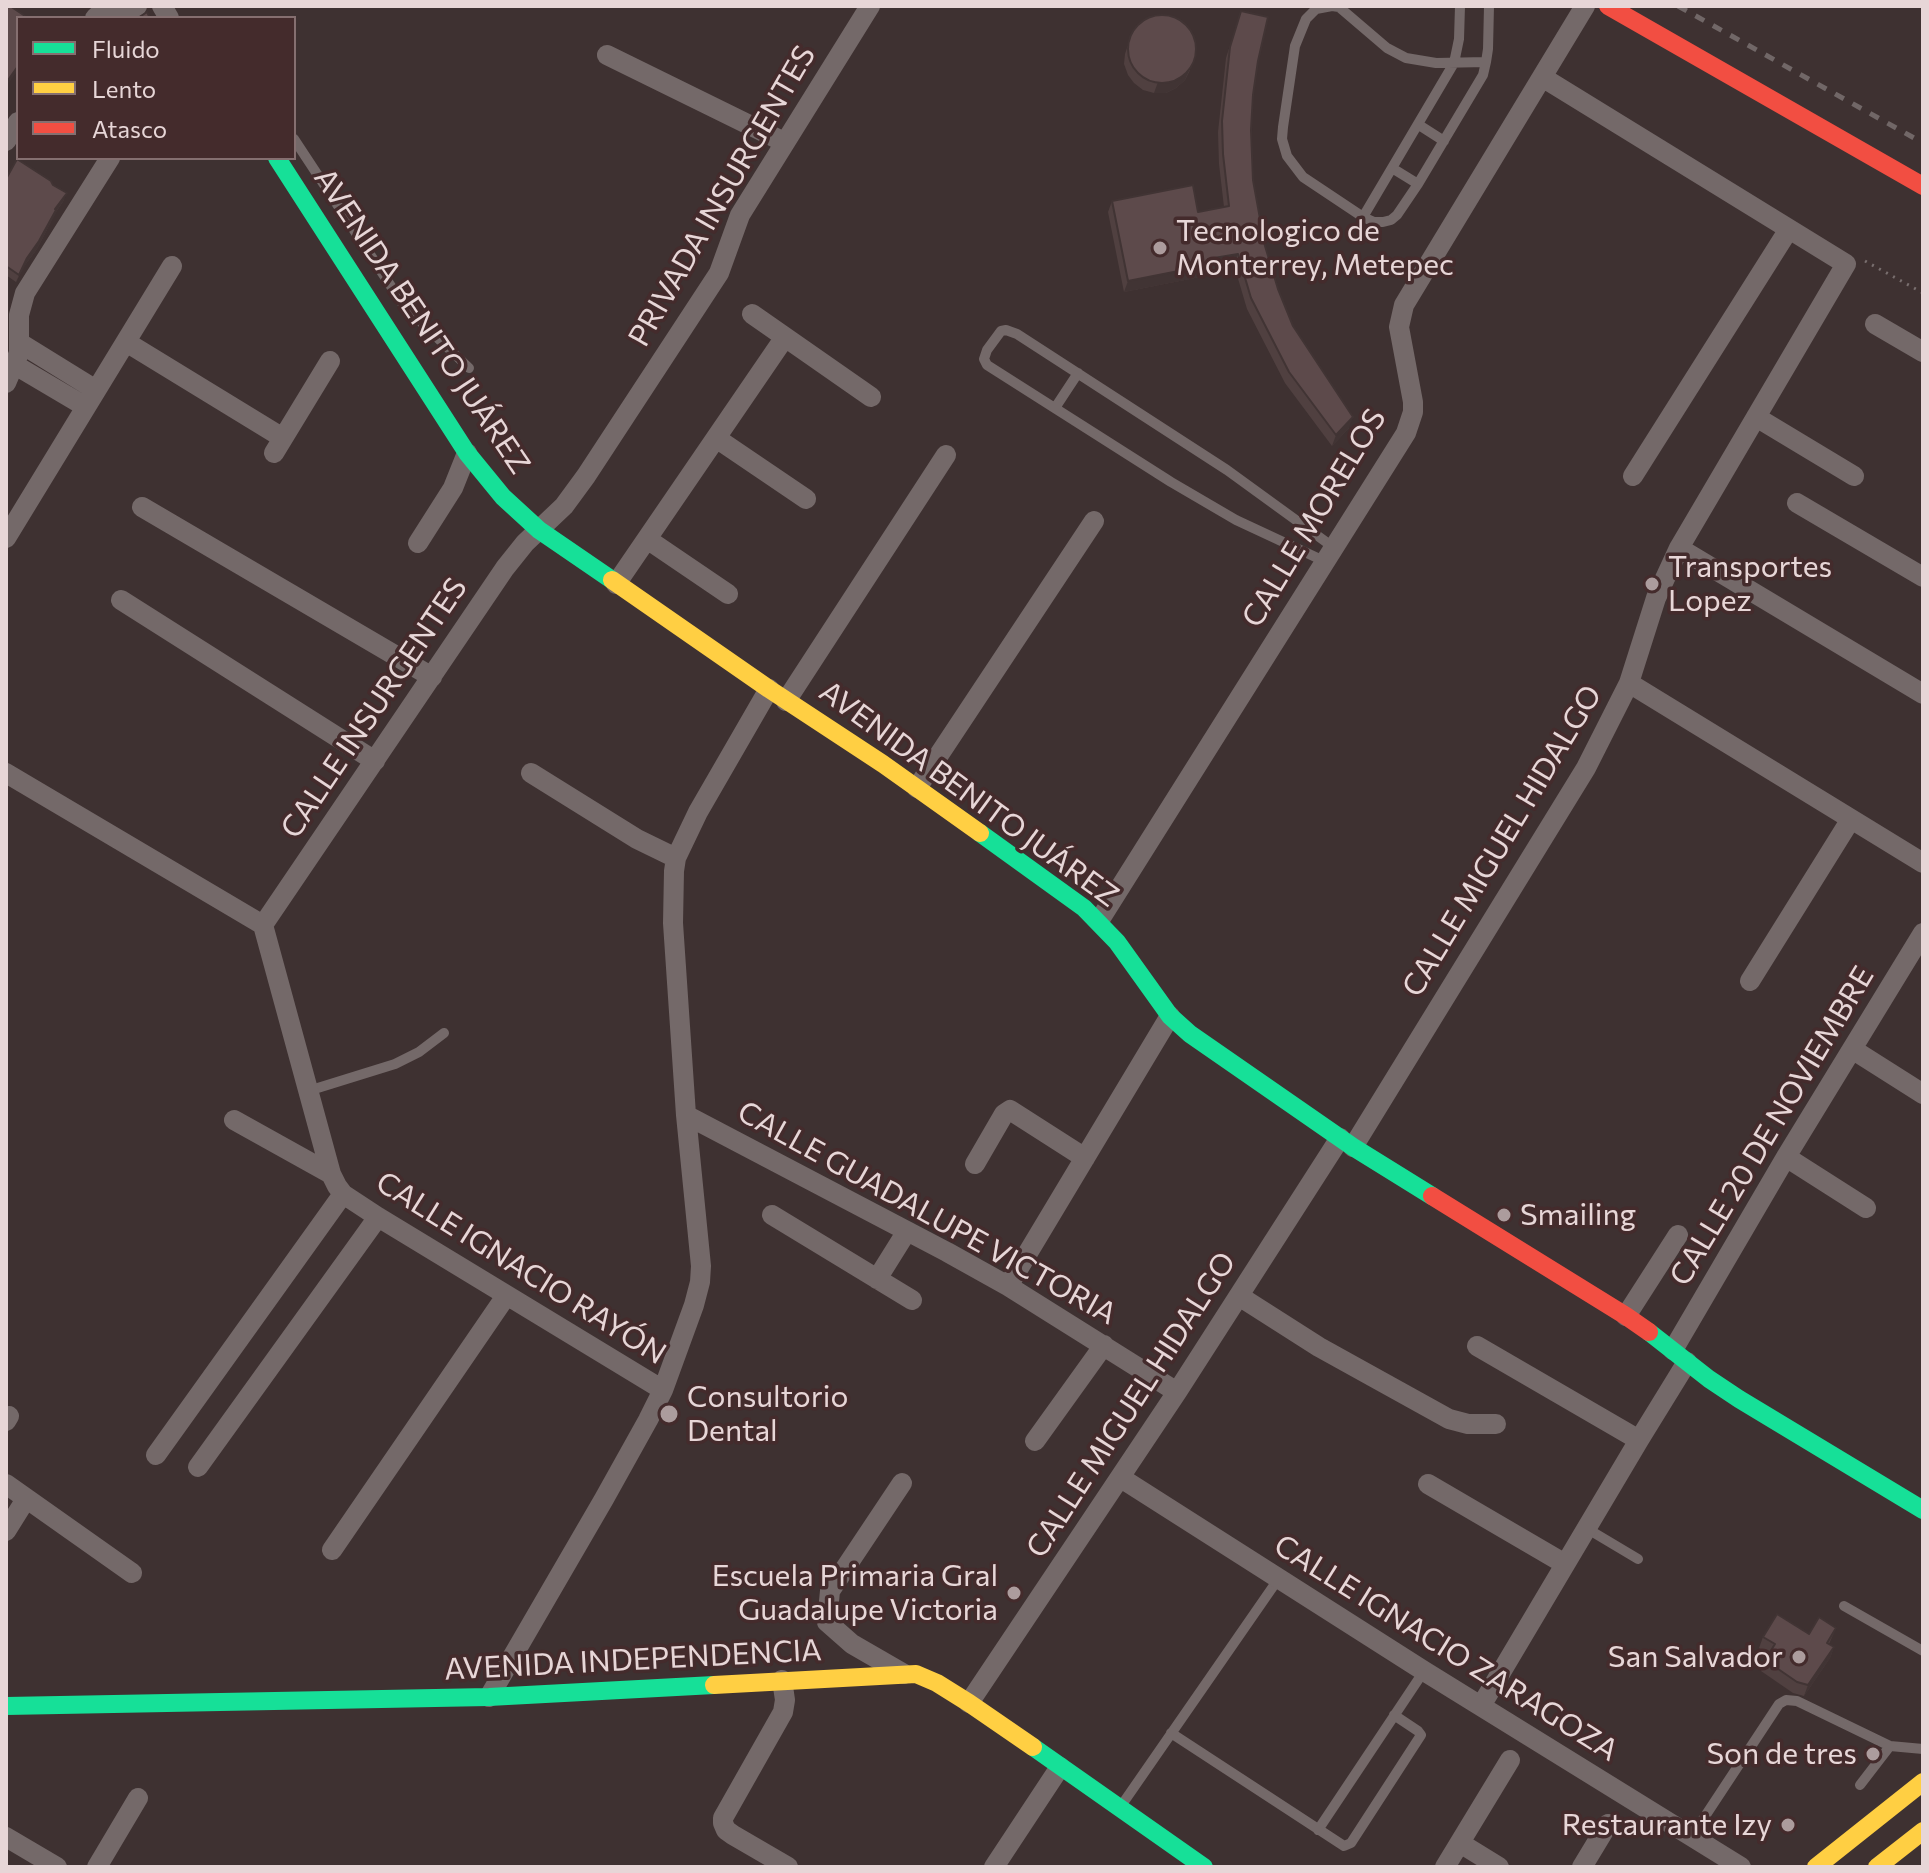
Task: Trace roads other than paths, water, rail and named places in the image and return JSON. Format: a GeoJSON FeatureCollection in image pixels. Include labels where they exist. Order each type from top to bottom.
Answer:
{"type":"FeatureCollection","features":[{"type":"Feature","properties":{"kind":"street"},"geometry":{"type":"LineString","coordinates":[[117,16],[137,6]]}},
{"type":"Feature","properties":{"kind":"street","name":"PRIVADA INSURGENTES"},"geometry":{"type":"LineString","coordinates":[[539,530],[564,506],[586,476],[719,273],[740,215],[870,6]]}},
{"type":"Feature","properties":{"kind":"street","name":"CALLE MORELOS"},"geometry":{"type":"LineString","coordinates":[[1099,921],[1410,424],[1413,402],[1399,327],[1404,305],[1585,6]]}},
{"type":"Feature","properties":{"kind":"street"},"geometry":{"type":"LineString","coordinates":[[1608,6],[1923,186]]}},
{"type":"Feature","properties":{"kind":"street"},"geometry":{"type":"LineString","coordinates":[[607,55],[784,142]]}},
{"type":"Feature","properties":{"kind":"street"},"geometry":{"type":"LineString","coordinates":[[1542,77],[1789,229],[1633,476]]}},
{"type":"Feature","properties":{"kind":"street"},"geometry":{"type":"LineString","coordinates":[[91,399],[11,374],[20,343],[19,315],[25,293],[109,160]]}},
{"type":"Feature","properties":{"kind":"street","name":"AVENIDA BENITO JUÁREZ"},"geometry":{"type":"LineString","coordinates":[[278,160],[393,314],[467,453],[503,497],[539,530],[917,788],[1067,895],[1099,921],[1170,1016],[1190,1034],[1347,1143],[1626,1316],[1709,1379],[1923,1510]]}},
{"type":"Feature","properties":{"kind":"street","name":"CALLE MIGUEL HIDALGO"},"geometry":{"type":"LineString","coordinates":[[969,1703],[1239,1296],[1347,1143],[1586,768],[1629,683],[1656,598],[1679,548],[1846,264],[1789,229]]}},
{"type":"Feature","properties":{"kind":"street"},"geometry":{"type":"LineString","coordinates":[[6,538],[172,266]]}},
{"type":"Feature","properties":{"kind":"street"},"geometry":{"type":"LineString","coordinates":[[752,314],[871,397]]}},
{"type":"Feature","properties":{"kind":"street"},"geometry":{"type":"LineString","coordinates":[[1875,324],[1923,352]]}},
{"type":"Feature","properties":{"kind":"street"},"geometry":{"type":"LineString","coordinates":[[616,584],[785,337]]}},
{"type":"Feature","properties":{"kind":"street"},"geometry":{"type":"LineString","coordinates":[[126,342],[278,445],[330,361]]}},
{"type":"Feature","properties":{"kind":"street"},"geometry":{"type":"LineString","coordinates":[[20,343],[91,399]]}},
{"type":"Feature","properties":{"kind":"street"},"geometry":{"type":"LineString","coordinates":[[1756,417],[1854,476]]}},
{"type":"Feature","properties":{"kind":"street"},"geometry":{"type":"LineString","coordinates":[[716,438],[806,499]]}},
{"type":"Feature","properties":{"kind":"street"},"geometry":{"type":"LineString","coordinates":[[418,543],[453,488],[467,453]]}},
{"type":"Feature","properties":{"kind":"street"},"geometry":{"type":"LineString","coordinates":[[489,1697],[611,1488],[663,1390],[700,1282],[700,1240],[686,1115],[673,923],[676,858],[698,812],[946,455]]}},
{"type":"Feature","properties":{"kind":"street"},"geometry":{"type":"LineString","coordinates":[[1797,503],[1923,577]]}},
{"type":"Feature","properties":{"kind":"street"},"geometry":{"type":"LineString","coordinates":[[142,507],[432,677]]}},
{"type":"Feature","properties":{"kind":"street"},"geometry":{"type":"LineString","coordinates":[[917,788],[1094,521]]}},
{"type":"Feature","properties":{"kind":"street","name":"CALLE INSURGENTES"},"geometry":{"type":"LineString","coordinates":[[263,925],[505,568],[539,530]]}},
{"type":"Feature","properties":{"kind":"street"},"geometry":{"type":"LineString","coordinates":[[647,539],[728,594]]}},
{"type":"Feature","properties":{"kind":"street"},"geometry":{"type":"LineString","coordinates":[[1679,548],[1923,694]]}},
{"type":"Feature","properties":{"kind":"street"},"geometry":{"type":"LineString","coordinates":[[121,600],[375,761]]}},
{"type":"Feature","properties":{"kind":"street"},"geometry":{"type":"LineString","coordinates":[[1629,683],[1923,863]]}},
{"type":"Feature","properties":{"kind":"street"},"geometry":{"type":"LineString","coordinates":[[6,773],[263,925]]}},
{"type":"Feature","properties":{"kind":"street"},"geometry":{"type":"LineString","coordinates":[[531,773],[637,839],[676,858]]}},
{"type":"Feature","properties":{"kind":"street"},"geometry":{"type":"LineString","coordinates":[[1750,981],[1851,819]]}},
{"type":"Feature","properties":{"kind":"street","name":"CALLE IGNACIO RAYÓN"},"geometry":{"type":"LineString","coordinates":[[263,925],[331,1174],[343,1194],[663,1390]]}},
{"type":"Feature","properties":{"kind":"street","name":"CALLE 20 DE NOVIEMBRE"},"geometry":{"type":"LineString","coordinates":[[1481,1706],[1639,1440],[1786,1157],[1923,933]]}},
{"type":"Feature","properties":{"kind":"street"},"geometry":{"type":"LineString","coordinates":[[1008,1286],[1170,1016]]}},
{"type":"Feature","properties":{"kind":"street"},"geometry":{"type":"LineString","coordinates":[[1852,1049],[1923,1094]]}},
{"type":"Feature","properties":{"kind":"street"},"geometry":{"type":"LineString","coordinates":[[975,1164],[1004,1114],[1010,1110],[1085,1158]]}},
{"type":"Feature","properties":{"kind":"street","name":"CALLE GUADALUPE VICTORIA"},"geometry":{"type":"LineString","coordinates":[[686,1115],[1008,1286],[1177,1392]]}},
{"type":"Feature","properties":{"kind":"street"},"geometry":{"type":"LineString","coordinates":[[234,1120],[331,1174]]}},
{"type":"Feature","properties":{"kind":"street"},"geometry":{"type":"LineString","coordinates":[[1786,1157],[1866,1208]]}},
{"type":"Feature","properties":{"kind":"street"},"geometry":{"type":"LineString","coordinates":[[156,1455],[343,1194]]}},
{"type":"Feature","properties":{"kind":"street"},"geometry":{"type":"LineString","coordinates":[[772,1215],[912,1300]]}},
{"type":"Feature","properties":{"kind":"street"},"geometry":{"type":"LineString","coordinates":[[198,1467],[378,1217]]}},
{"type":"Feature","properties":{"kind":"street"},"geometry":{"type":"LineString","coordinates":[[877,1279],[907,1231]]}},
{"type":"Feature","properties":{"kind":"street"},"geometry":{"type":"LineString","coordinates":[[1626,1316],[1678,1235]]}},
{"type":"Feature","properties":{"kind":"street"},"geometry":{"type":"LineString","coordinates":[[332,1550],[506,1296]]}},
{"type":"Feature","properties":{"kind":"street"},"geometry":{"type":"LineString","coordinates":[[1239,1296],[1319,1347],[1449,1419],[1468,1424],[1496,1424]]}},
{"type":"Feature","properties":{"kind":"street"},"geometry":{"type":"LineString","coordinates":[[1035,1441],[1104,1345]]}},
{"type":"Feature","properties":{"kind":"street"},"geometry":{"type":"LineString","coordinates":[[1477,1346],[1639,1440]]}},
{"type":"Feature","properties":{"kind":"street","name":"CALLE IGNACIO ZARAGOZA"},"geometry":{"type":"LineString","coordinates":[[1121,1478],[1424,1671],[1741,1867]]}},
{"type":"Feature","properties":{"kind":"street"},"geometry":{"type":"LineString","coordinates":[[902,1483],[830,1591],[827,1622],[852,1644],[904,1674]]}},
{"type":"Feature","properties":{"kind":"street"},"geometry":{"type":"LineString","coordinates":[[6,1484],[132,1573]]}},
{"type":"Feature","properties":{"kind":"street"},"geometry":{"type":"LineString","coordinates":[[1428,1484],[1565,1564]]}},
{"type":"Feature","properties":{"kind":"street"},"geometry":{"type":"LineString","coordinates":[[6,1531],[26,1499]]}},
{"type":"Feature","properties":{"kind":"street","name":"AVENIDA INDEPENDENCIA"},"geometry":{"type":"LineString","coordinates":[[6,1706],[489,1697],[904,1674],[926,1677],[969,1703],[1204,1867]]}},
{"type":"Feature","properties":{"kind":"street"},"geometry":{"type":"LineString","coordinates":[[782,1680],[783,1712],[723,1823],[733,1835],[788,1867]]}},
{"type":"Feature","properties":{"kind":"street"},"geometry":{"type":"LineString","coordinates":[[1445,1867],[1510,1760]]}},
{"type":"Feature","properties":{"kind":"street"},"geometry":{"type":"LineString","coordinates":[[994,1867],[1060,1767]]}},
{"type":"Feature","properties":{"kind":"street"},"geometry":{"type":"LineString","coordinates":[[1816,1867],[1923,1782]]}},
{"type":"Feature","properties":{"kind":"street"},"geometry":{"type":"LineString","coordinates":[[97,1867],[138,1798]]}},
{"type":"Feature","properties":{"kind":"street"},"geometry":{"type":"LineString","coordinates":[[1582,1867],[1608,1824]]}},
{"type":"Feature","properties":{"kind":"street"},"geometry":{"type":"LineString","coordinates":[[1877,1867],[1923,1831]]}},
{"type":"Feature","properties":{"kind":"street"},"geometry":{"type":"LineString","coordinates":[[6,1837],[57,1867]]}},
{"type":"Feature","properties":{"kind":"street"},"geometry":{"type":"LineString","coordinates":[[1460,1843],[1499,1867]]}},
{"type":"Feature","properties":{"kind":"lane"},"geometry":{"type":"LineString","coordinates":[[1363,217],[1454,63],[1459,39],[1460,6]]}},
{"type":"Feature","properties":{"kind":"lane"},"geometry":{"type":"LineString","coordinates":[[1486,62],[1419,61],[1387,48],[1339,7],[1316,9],[1306,19],[1295,46],[1283,127],[1284,148],[1303,177],[1363,217],[1374,222],[1391,220],[1405,206],[1479,84],[1486,62],[1489,6]]}},
{"type":"Feature","properties":{"kind":"lane"},"geometry":{"type":"LineString","coordinates":[[1419,125],[1444,141]]}},
{"type":"Feature","properties":{"kind":"lane"},"geometry":{"type":"LineString","coordinates":[[296,143],[393,314],[469,368]]}},
{"type":"Feature","properties":{"kind":"lane"},"geometry":{"type":"LineString","coordinates":[[1392,168],[1418,184]]}},
{"type":"Feature","properties":{"kind":"lane"},"geometry":{"type":"LineString","coordinates":[[1001,331],[1011,331],[1227,470],[1329,554],[1236,520],[1204,502],[987,365],[984,359],[987,350],[1001,331]]}},
{"type":"Feature","properties":{"kind":"lane"},"geometry":{"type":"LineString","coordinates":[[1055,408],[1078,373]]}},
{"type":"Feature","properties":{"kind":"lane"},"geometry":{"type":"LineString","coordinates":[[308,1091],[395,1064],[419,1052],[444,1033]]}},
{"type":"Feature","properties":{"kind":"lane"},"geometry":{"type":"LineString","coordinates":[[1586,1528],[1638,1559]]}},
{"type":"Feature","properties":{"kind":"lane"},"geometry":{"type":"LineString","coordinates":[[1120,1808],[1279,1578]]}},
{"type":"Feature","properties":{"kind":"lane"},"geometry":{"type":"LineString","coordinates":[[1844,1606],[1923,1651]]}},
{"type":"Feature","properties":{"kind":"lane"},"geometry":{"type":"LineString","coordinates":[[1318,1830],[1424,1671]]}},
{"type":"Feature","properties":{"kind":"lane"},"geometry":{"type":"LineString","coordinates":[[1692,1836],[1782,1701],[1797,1701],[1890,1746],[1923,1749]]}},
{"type":"Feature","properties":{"kind":"lane"},"geometry":{"type":"LineString","coordinates":[[1171,1733],[1341,1845],[1348,1845],[1421,1735],[1394,1715]]}},
{"type":"Feature","properties":{"kind":"lane"},"geometry":{"type":"LineString","coordinates":[[1860,1785],[1890,1746]]}},
{"type":"Feature","properties":{"kind":"railway"},"geometry":{"type":"LineString","coordinates":[[1678,6],[1923,143]]}},
{"type":"Feature","properties":{"kind":"place","name":"Tecnologico de Monterrey, Metepec"},"geometry":{"type":"Point","coordinates":[1160,248]}},
{"type":"Feature","properties":{"kind":"place","name":"Transportes Lopez"},"geometry":{"type":"Point","coordinates":[1652,584]}},
{"type":"Feature","properties":{"kind":"place","name":"Smailing"},"geometry":{"type":"Point","coordinates":[1504,1215]}},
{"type":"Feature","properties":{"kind":"place","name":"Consultorio Dental"},"geometry":{"type":"Point","coordinates":[669,1414]}},
{"type":"Feature","properties":{"kind":"place","name":"Escuela Primaria Gral Guadalupe Victoria"},"geometry":{"type":"Point","coordinates":[1014,1593]}},
{"type":"Feature","properties":{"kind":"place","name":"San Salvador"},"geometry":{"type":"Point","coordinates":[1799,1657]}},
{"type":"Feature","properties":{"kind":"place","name":"Son de tres"},"geometry":{"type":"Point","coordinates":[1873,1754]}},
{"type":"Feature","properties":{"kind":"place","name":"Restaurante Izy"},"geometry":{"type":"Point","coordinates":[1788,1825]}}]}
